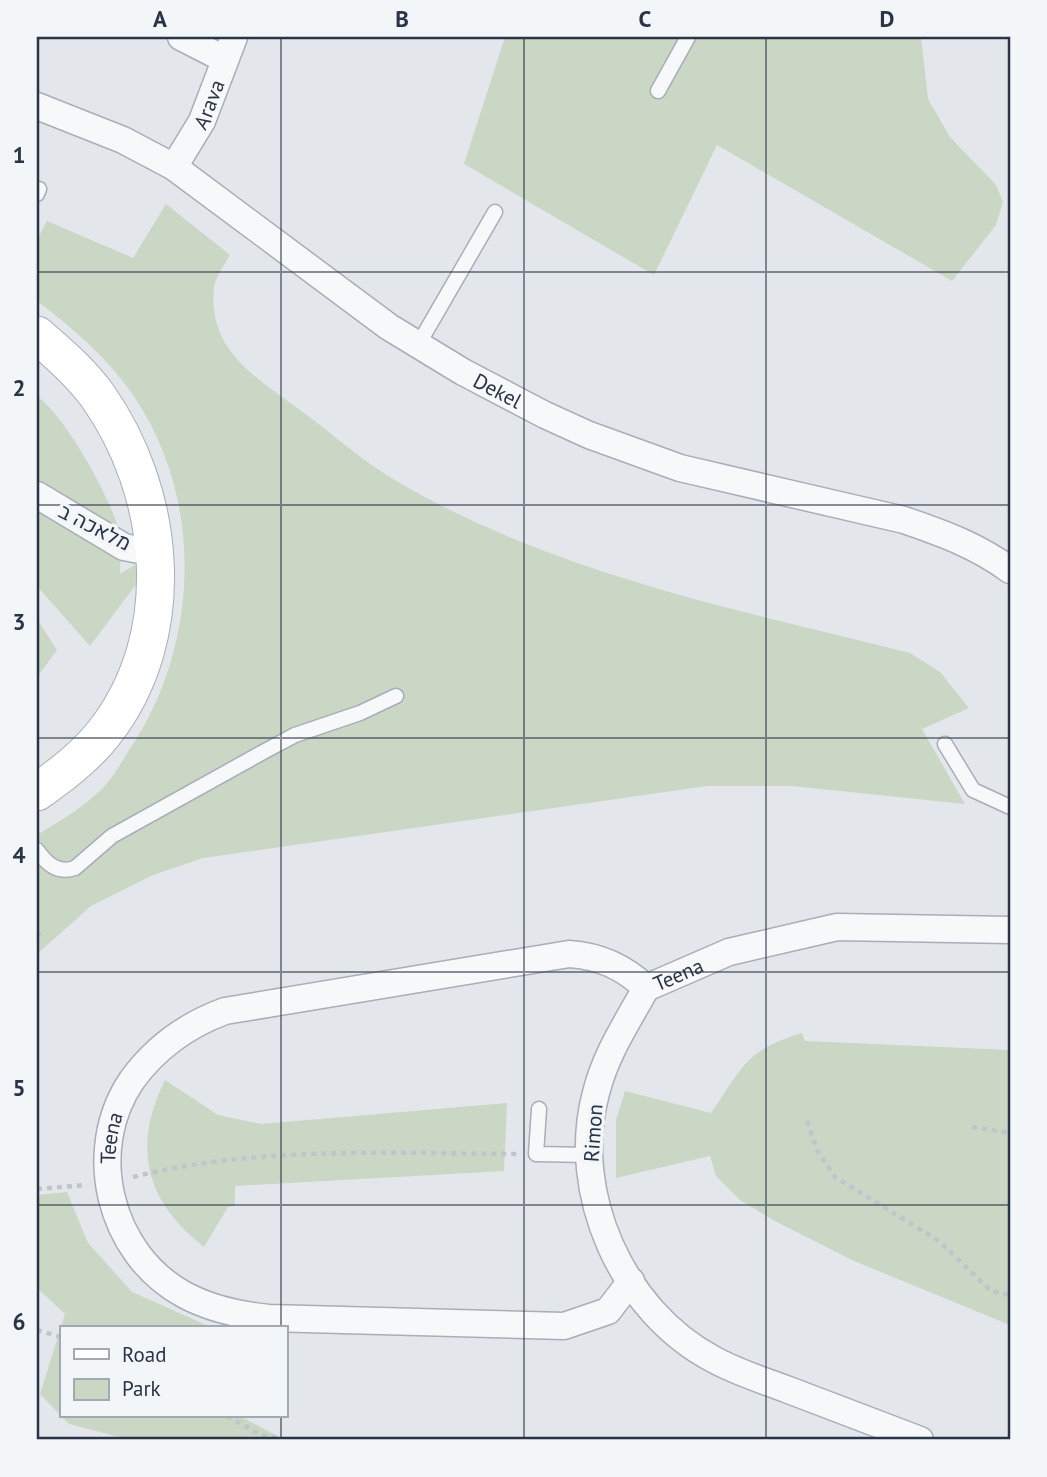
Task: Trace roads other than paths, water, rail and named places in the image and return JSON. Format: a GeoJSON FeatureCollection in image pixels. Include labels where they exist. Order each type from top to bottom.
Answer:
{"type":"FeatureCollection","features":[{"type":"Feature","properties":{"kind":"main road"},"geometry":{"type":"LineString","coordinates":[[37,335],[89,385],[119,429],[146,498],[155,553],[155,594],[148,638],[137,674],[122,705],[83,756],[37,792]]}},
{"type":"Feature","properties":{"kind":"street"},"geometry":{"type":"LineString","coordinates":[[181,37],[229,48]]}},
{"type":"Feature","properties":{"kind":"street","name":"Arava"},"geometry":{"type":"LineString","coordinates":[[174,167],[202,121],[229,48]]}},
{"type":"Feature","properties":{"kind":"street","name":"Dekel"},"geometry":{"type":"LineString","coordinates":[[37,106],[123,140],[174,167],[206,188],[356,304],[418,345],[514,400],[634,453],[727,482],[904,520],[969,545],[1010,570]]}},
{"type":"Feature","properties":{"kind":"street","name":"מלאכה ב"},"geometry":{"type":"LineString","coordinates":[[37,495],[124,547],[155,553]]}},
{"type":"Feature","properties":{"kind":"street","name":"Teena"},"geometry":{"type":"LineString","coordinates":[[631,1281],[608,1311],[564,1326],[246,1316],[222,1310],[181,1293],[146,1265],[121,1229],[108,1183],[107,1156],[111,1129],[131,1083],[163,1045],[203,1019],[225,1011],[569,954],[591,956],[611,963],[646,988],[729,952],[837,927],[1010,930]]}},
{"type":"Feature","properties":{"kind":"street","name":"Rimon"},"geometry":{"type":"LineString","coordinates":[[631,1281],[599,1218],[589,1155],[595,1094],[606,1059],[621,1026],[646,988]]}},
{"type":"Feature","properties":{"kind":"street"},"geometry":{"type":"LineString","coordinates":[[631,1281],[667,1327],[714,1360],[920,1440]]}},
{"type":"Feature","properties":{"kind":"lane"},"geometry":{"type":"LineString","coordinates":[[658,91],[688,37]]}},
{"type":"Feature","properties":{"kind":"lane"},"geometry":{"type":"LineString","coordinates":[[418,345],[495,212]]}},
{"type":"Feature","properties":{"kind":"lane"},"geometry":{"type":"LineString","coordinates":[[37,850],[46,862],[56,868],[68,871],[75,868],[112,836],[265,751],[295,735],[360,713],[396,696]]}},
{"type":"Feature","properties":{"kind":"lane"},"geometry":{"type":"LineString","coordinates":[[945,744],[972,790],[1010,807]]}},
{"type":"Feature","properties":{"kind":"lane"},"geometry":{"type":"LineString","coordinates":[[540,1109],[536,1154],[589,1155]]}}]}
